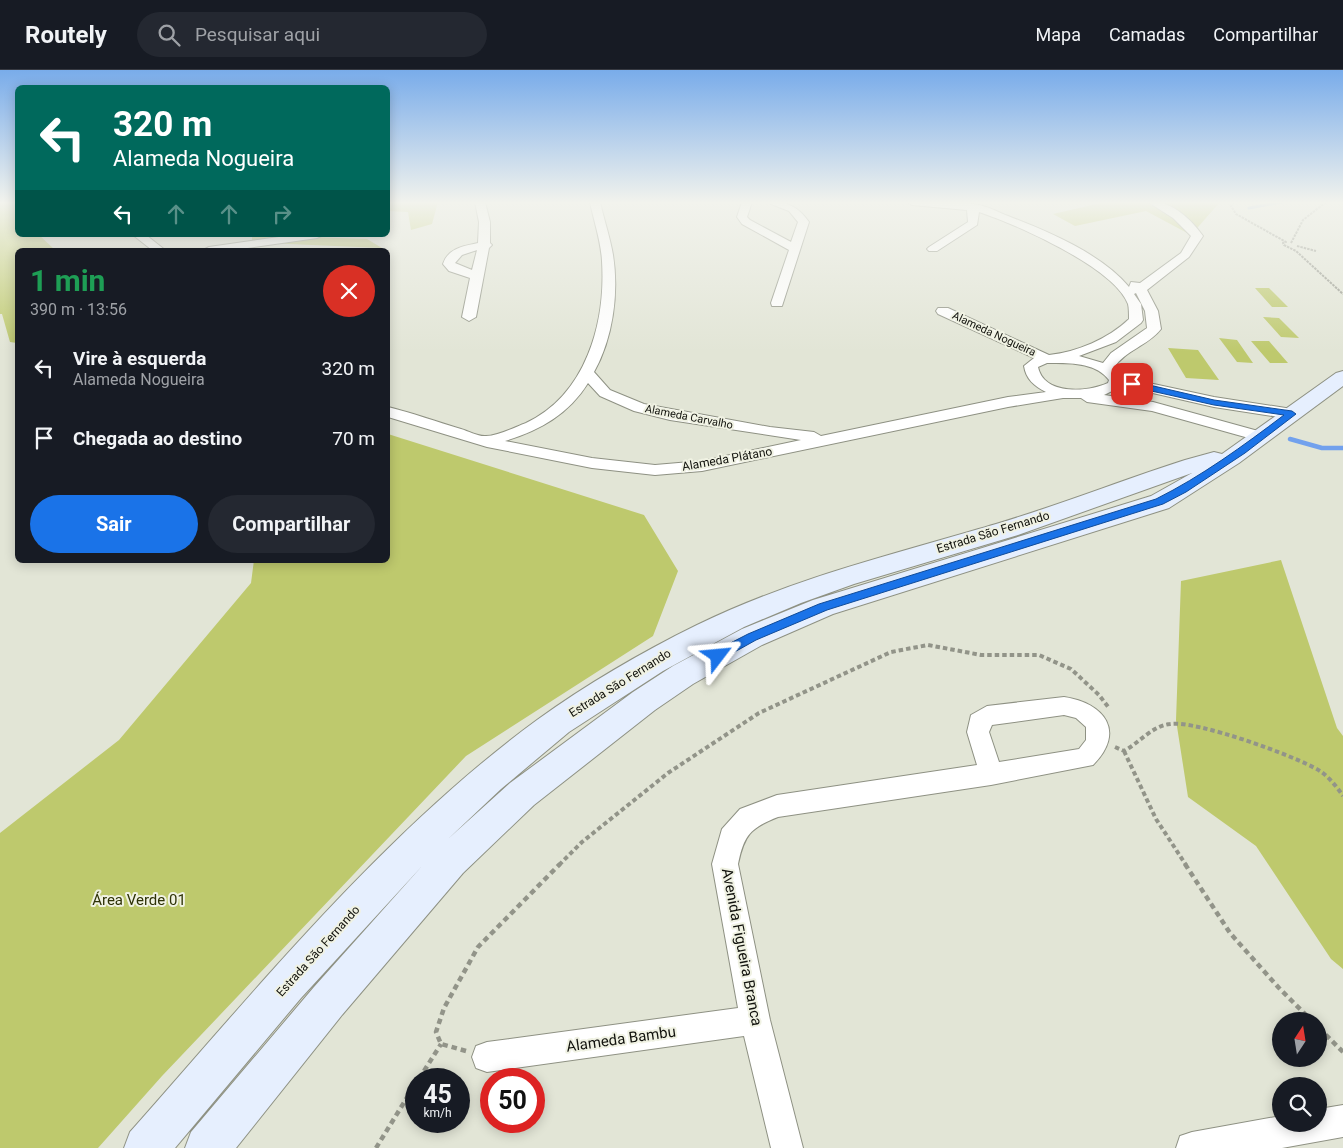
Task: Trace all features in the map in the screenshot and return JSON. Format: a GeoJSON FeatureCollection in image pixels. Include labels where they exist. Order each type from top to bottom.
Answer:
{"type":"FeatureCollection","features":[{"type":"Feature","properties":{"kind":"main road","name":"Estrada São Fernando"},"geometry":{"type":"LineString","coordinates":[[207,1148],[328,1001],[450,861],[522,794],[652,696],[683,675],[752,637],[823,607],[1160,502],[1253,444],[1343,377]]}},
{"type":"Feature","properties":{"kind":"main road","name":"Estrada São Fernando"},"geometry":{"type":"LineString","coordinates":[[146,1148],[301,968],[376,889],[467,798],[547,730],[633,673],[686,642],[744,613],[822,584],[1006,530],[1253,444]]}},
{"type":"Feature","properties":{"kind":"street"},"geometry":{"type":"LineString","coordinates":[[458,252],[449,260],[449,264],[453,268],[477,276]]}},
{"type":"Feature","properties":{"kind":"street"},"geometry":{"type":"LineString","coordinates":[[469,317],[484,252]]}},
{"type":"Feature","properties":{"kind":"street"},"geometry":{"type":"LineString","coordinates":[[487,442],[531,427],[550,416],[575,392],[588,374],[603,324],[609,290],[606,252]]}},
{"type":"Feature","properties":{"kind":"street"},"geometry":{"type":"LineString","coordinates":[[777,303],[794,252]]}},
{"type":"Feature","properties":{"kind":"street"},"geometry":{"type":"LineString","coordinates":[[1008,402],[1031,374],[1031,366],[1034,363],[1087,351],[1124,332],[1136,320],[1138,313],[1136,307],[1126,292],[1093,262],[1075,252]]}},
{"type":"Feature","properties":{"kind":"street"},"geometry":{"type":"LineString","coordinates":[[1090,252],[1106,262],[1140,289],[1153,311],[1154,329],[1149,335],[1113,358],[1113,378]]}},
{"type":"Feature","properties":{"kind":"street"},"geometry":{"type":"LineString","coordinates":[[1126,292],[1140,289],[1185,256],[1187,252]]}},
{"type":"Feature","properties":{"kind":"street","name":"Alameda Nogueira"},"geometry":{"type":"LineString","coordinates":[[943,311],[1050,358],[1113,378]]}},
{"type":"Feature","properties":{"kind":"street","name":"Alameda Carvalho"},"geometry":{"type":"LineString","coordinates":[[588,374],[605,393],[638,408],[662,414],[770,432],[830,439]]}},
{"type":"Feature","properties":{"kind":"street"},"geometry":{"type":"LineString","coordinates":[[1031,374],[1047,388],[1068,394],[1154,407],[1253,444]]}},
{"type":"Feature","properties":{"kind":"street"},"geometry":{"type":"LineString","coordinates":[[1113,378],[1154,407]]}},
{"type":"Feature","properties":{"kind":"street"},"geometry":{"type":"LineString","coordinates":[[1113,378],[1214,402],[1292,414]]}},
{"type":"Feature","properties":{"kind":"street","name":"Alameda Plátano"},"geometry":{"type":"LineString","coordinates":[[390,413],[487,442],[592,464],[656,470],[702,466],[1008,402],[1102,391],[1113,378]]}},
{"type":"Feature","properties":{"kind":"street"},"geometry":{"type":"LineString","coordinates":[[575,392],[605,393]]}},
{"type":"Feature","properties":{"kind":"street"},"geometry":{"type":"LineString","coordinates":[[531,427],[536,452]]}},
{"type":"Feature","properties":{"kind":"street"},"geometry":{"type":"LineString","coordinates":[[770,432],[777,451]]}},
{"type":"Feature","properties":{"kind":"street"},"geometry":{"type":"LineString","coordinates":[[991,774],[978,732],[979,722],[987,716],[1064,706],[1077,707],[1088,712],[1099,736]]}},
{"type":"Feature","properties":{"kind":"street","name":"Avenida Figueira Branca"},"geometry":{"type":"LineString","coordinates":[[787,1148],[755,1020],[725,864],[731,838],[749,817],[777,806],[1085,758],[1094,751],[1099,736]]}},
{"type":"Feature","properties":{"kind":"street","name":"Alameda Bambu"},"geometry":{"type":"LineString","coordinates":[[487,1057],[755,1020]]}},
{"type":"Feature","properties":{"kind":"street"},"geometry":{"type":"LineString","coordinates":[[1192,1148],[1343,1121]]}},
{"type":"Feature","properties":{"kind":"path"},"geometry":{"type":"LineString","coordinates":[[1298,252],[1343,294]]}},
{"type":"Feature","properties":{"kind":"path"},"geometry":{"type":"LineString","coordinates":[[426,1068],[440,1044],[436,1032],[444,1008],[478,947],[582,842],[668,773],[759,713],[891,652],[928,645],[981,655],[1039,655],[1071,669],[1107,703],[1111,712],[1099,736],[1124,751],[1156,819],[1230,933],[1303,1012]]}},
{"type":"Feature","properties":{"kind":"path"},"geometry":{"type":"LineString","coordinates":[[1124,751],[1133,747],[1163,724],[1183,723],[1224,734],[1294,758],[1320,771],[1334,784],[1343,796]]}},
{"type":"Feature","properties":{"kind":"path"},"geometry":{"type":"LineString","coordinates":[[1328,1037],[1343,1052]]}},
{"type":"Feature","properties":{"kind":"path"},"geometry":{"type":"LineString","coordinates":[[440,1044],[487,1057]]}},
{"type":"Feature","properties":{"kind":"path"},"geometry":{"type":"LineString","coordinates":[[376,1148],[405,1101]]}},
{"type":"Feature","properties":{"kind":"green space"},"geometry":{"type":"Polygon","coordinates":[[[0,252],[15,252],[15,343],[10,342],[2,314],[0,314],[0,252]]]}},
{"type":"Feature","properties":{"kind":"green space"},"geometry":{"type":"Polygon","coordinates":[[[1255,288],[1269,288],[1288,307],[1272,307],[1255,288]]]}},
{"type":"Feature","properties":{"kind":"green space"},"geometry":{"type":"Polygon","coordinates":[[[1263,317],[1279,318],[1299,338],[1281,337],[1263,317]]]}},
{"type":"Feature","properties":{"kind":"green space"},"geometry":{"type":"Polygon","coordinates":[[[1219,338],[1237,340],[1253,363],[1237,362],[1219,338]]]}},
{"type":"Feature","properties":{"kind":"green space"},"geometry":{"type":"Polygon","coordinates":[[[1251,341],[1269,341],[1288,363],[1270,363],[1251,341]]]}},
{"type":"Feature","properties":{"kind":"green space"},"geometry":{"type":"Polygon","coordinates":[[[1168,348],[1198,350],[1219,380],[1186,378],[1168,348]]]}},
{"type":"Feature","properties":{"kind":"green space","name":"Área Verde 01"},"geometry":{"type":"Polygon","coordinates":[[[390,435],[644,515],[678,571],[653,636],[466,756],[162,1076],[98,1148],[0,1148],[0,833],[119,740],[251,583],[254,563],[390,563],[390,435]]]}},
{"type":"Feature","properties":{"kind":"green space"},"geometry":{"type":"Polygon","coordinates":[[[1281,560],[1337,728],[1343,736],[1343,969],[1331,959],[1256,846],[1188,797],[1176,720],[1181,581],[1281,560]]]}},
{"type":"Feature","properties":{"kind":"waterway"},"geometry":{"type":"LineString","coordinates":[[1290,439],[1322,448],[1343,448]]}},
{"type":"Feature","properties":{"kind":"route"},"geometry":{"type":"LineString","coordinates":[[718,656],[752,637],[823,607],[1160,502],[1242,451],[1292,414],[1214,402],[1132,384]]}}]}
